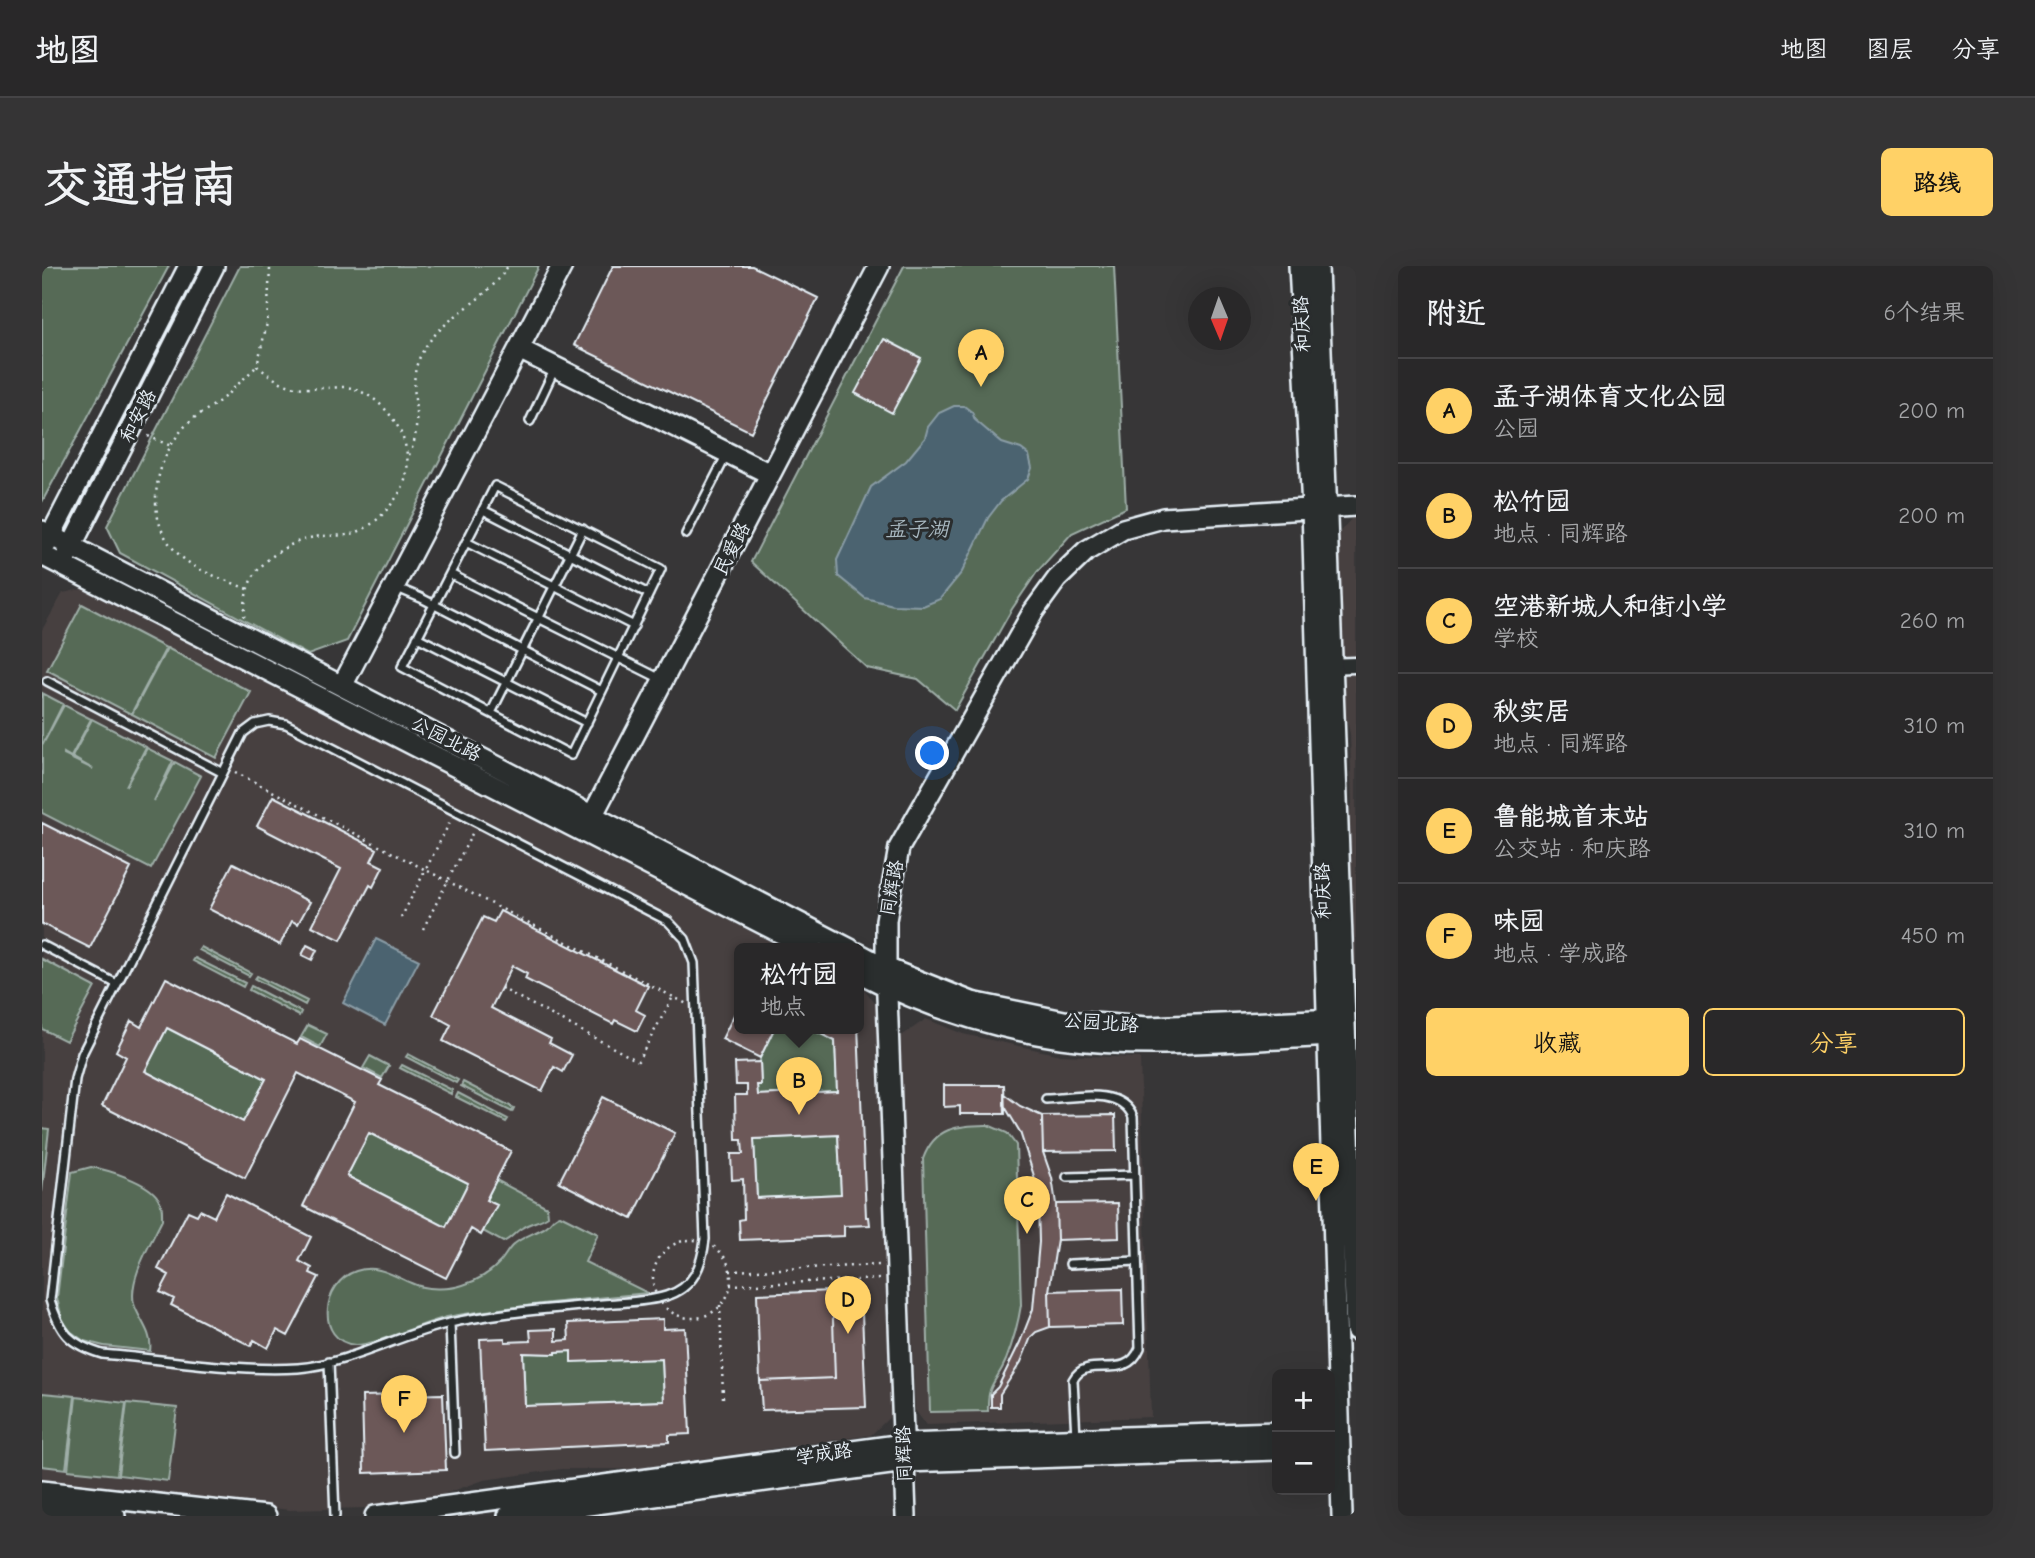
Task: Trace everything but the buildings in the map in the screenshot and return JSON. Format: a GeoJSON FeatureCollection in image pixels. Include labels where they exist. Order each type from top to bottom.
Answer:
{"type":"FeatureCollection","features":[{"type":"Feature","properties":{"kind":"main road","name":"和安路"},"geometry":{"type":"LineString","coordinates":[[44,543],[189,266]]}},
{"type":"Feature","properties":{"kind":"main road","name":"和安路"},"geometry":{"type":"LineString","coordinates":[[61,565],[214,266]]}},
{"type":"Feature","properties":{"kind":"main road"},"geometry":{"type":"LineString","coordinates":[[342,686],[562,266]]}},
{"type":"Feature","properties":{"kind":"main road","name":"民爱路"},"geometry":{"type":"LineString","coordinates":[[588,823],[879,266]]}},
{"type":"Feature","properties":{"kind":"main road","name":"和庆路"},"geometry":{"type":"LineString","coordinates":[[1299,266],[1319,508]]}},
{"type":"Feature","properties":{"kind":"main road","name":"和庆路"},"geometry":{"type":"LineString","coordinates":[[1318,266],[1319,508],[1324,666],[1342,1027],[1353,1179],[1342,1439],[1342,1516]]}},
{"type":"Feature","properties":{"kind":"main road"},"geometry":{"type":"LineString","coordinates":[[519,349],[770,474]]}},
{"type":"Feature","properties":{"kind":"main road","name":"同辉路"},"geometry":{"type":"LineString","coordinates":[[906,1516],[886,977],[886,920],[899,848],[1033,611],[1057,579],[1086,551],[1123,529],[1163,518],[1356,506]]}},
{"type":"Feature","properties":{"kind":"main road","name":"公园北路"},"geometry":{"type":"LineString","coordinates":[[44,543],[72,546],[342,686],[801,943]]}},
{"type":"Feature","properties":{"kind":"main road","name":"公园北路"},"geometry":{"type":"LineString","coordinates":[[44,543],[61,565],[838,943]]}},
{"type":"Feature","properties":{"kind":"main road","name":"公园北路"},"geometry":{"type":"LineString","coordinates":[[864,957],[886,977],[968,1018],[1062,1038],[1146,1043],[1342,1027]]}},
{"type":"Feature","properties":{"kind":"main road","name":"公园北路"},"geometry":{"type":"LineString","coordinates":[[864,973],[886,977]]}},
{"type":"Feature","properties":{"kind":"main road","name":"和庆路"},"geometry":{"type":"LineString","coordinates":[[1342,1027],[1348,1278],[1356,1330]]}},
{"type":"Feature","properties":{"kind":"main road","name":"学成路"},"geometry":{"type":"LineString","coordinates":[[375,1516],[904,1453],[1076,1438],[1272,1432]]}},
{"type":"Feature","properties":{"kind":"main road","name":"学成路"},"geometry":{"type":"LineString","coordinates":[[508,1516],[904,1453],[1272,1450]]}},
{"type":"Feature","properties":{"kind":"main road"},"geometry":{"type":"LineString","coordinates":[[42,1490],[266,1516]]}},
{"type":"Feature","properties":{"kind":"main road"},"geometry":{"type":"LineString","coordinates":[[42,1508],[115,1516]]}},
{"type":"Feature","properties":{"kind":"street"},"geometry":{"type":"LineString","coordinates":[[1324,666],[1356,665]]}},
{"type":"Feature","properties":{"kind":"lane"},"geometry":{"type":"LineString","coordinates":[[530,421],[555,367]]}},
{"type":"Feature","properties":{"kind":"lane"},"geometry":{"type":"LineString","coordinates":[[686,534],[728,453]]}},
{"type":"Feature","properties":{"kind":"lane"},"geometry":{"type":"LineString","coordinates":[[495,486],[583,529],[662,569],[571,755],[402,667],[495,486]]}},
{"type":"Feature","properties":{"kind":"lane"},"geometry":{"type":"LineString","coordinates":[[483,510],[649,594]]}},
{"type":"Feature","properties":{"kind":"lane"},"geometry":{"type":"LineString","coordinates":[[491,713],[583,529]]}},
{"type":"Feature","properties":{"kind":"lane"},"geometry":{"type":"LineString","coordinates":[[467,542],[634,626]]}},
{"type":"Feature","properties":{"kind":"lane"},"geometry":{"type":"LineString","coordinates":[[450,574],[663,681]]}},
{"type":"Feature","properties":{"kind":"lane"},"geometry":{"type":"LineString","coordinates":[[394,587],[602,691]]}},
{"type":"Feature","properties":{"kind":"lane"},"geometry":{"type":"LineString","coordinates":[[417,637],[587,723]]}},
{"type":"Feature","properties":{"kind":"lane"},"geometry":{"type":"LineString","coordinates":[[47,681],[224,770]]}},
{"type":"Feature","properties":{"kind":"lane"},"geometry":{"type":"LineString","coordinates":[[269,721],[286,724],[668,921],[685,939],[694,963],[705,1239],[703,1259],[695,1275],[681,1288],[667,1296],[450,1323],[329,1362],[301,1367],[268,1369],[102,1353],[82,1348],[66,1336],[56,1321],[50,1300],[75,1079],[82,1054],[224,770],[243,733],[255,724],[269,721]]}},
{"type":"Feature","properties":{"kind":"lane"},"geometry":{"type":"LineString","coordinates":[[42,945],[117,985]]}},
{"type":"Feature","properties":{"kind":"lane"},"geometry":{"type":"LineString","coordinates":[[1046,1100],[1111,1097],[1122,1101],[1133,1117],[1140,1348],[1137,1357],[1129,1364],[1120,1367],[1085,1368],[1077,1373],[1073,1380],[1076,1438]]}},
{"type":"Feature","properties":{"kind":"lane"},"geometry":{"type":"LineString","coordinates":[[1067,1177],[1135,1175]]}},
{"type":"Feature","properties":{"kind":"lane"},"geometry":{"type":"LineString","coordinates":[[1070,1264],[1138,1261]]}},
{"type":"Feature","properties":{"kind":"lane"},"geometry":{"type":"LineString","coordinates":[[450,1323],[455,1453]]}},
{"type":"Feature","properties":{"kind":"lane"},"geometry":{"type":"LineString","coordinates":[[329,1362],[335,1516]]}},
{"type":"Feature","properties":{"kind":"path"},"geometry":{"type":"LineString","coordinates":[[243,634],[247,589],[258,571],[272,557],[295,542],[316,536],[341,536],[357,532],[375,522],[401,491],[417,431],[415,373],[418,359],[443,325],[483,294],[503,275],[508,266]]}},
{"type":"Feature","properties":{"kind":"path"},"geometry":{"type":"LineString","coordinates":[[247,589],[184,559],[165,539],[158,519],[157,478],[171,446],[189,422],[217,402],[257,366],[267,323],[270,267]]}},
{"type":"Feature","properties":{"kind":"path"},"geometry":{"type":"LineString","coordinates":[[257,366],[279,383],[300,389],[350,388],[375,400],[390,415],[409,455]]}},
{"type":"Feature","properties":{"kind":"path"},"geometry":{"type":"LineString","coordinates":[[148,436],[171,446]]}},
{"type":"Feature","properties":{"kind":"path"},"geometry":{"type":"LineString","coordinates":[[224,770],[696,1009]]}},
{"type":"Feature","properties":{"kind":"path"},"geometry":{"type":"LineString","coordinates":[[401,918],[446,829]]}},
{"type":"Feature","properties":{"kind":"path"},"geometry":{"type":"LineString","coordinates":[[423,929],[468,841]]}},
{"type":"Feature","properties":{"kind":"path"},"geometry":{"type":"LineString","coordinates":[[501,988],[638,1061],[673,997]]}},
{"type":"Feature","properties":{"kind":"path"},"geometry":{"type":"LineString","coordinates":[[730,1271],[897,1264]]}},
{"type":"Feature","properties":{"kind":"path"},"geometry":{"type":"LineString","coordinates":[[730,1285],[863,1280]]}},
{"type":"Feature","properties":{"kind":"path"},"geometry":{"type":"LineString","coordinates":[[720,1305],[723,1398]]}},
{"type":"Feature","properties":{"kind":"shaded area"},"geometry":{"type":"Polygon","coordinates":[[[1352,518],[1356,518],[1356,991],[1351,987],[1345,840],[1352,803],[1350,734],[1341,694],[1336,536],[1352,518]]]}},
{"type":"Feature","properties":{"kind":"shaded area"},"geometry":{"type":"Polygon","coordinates":[[[86,588],[773,943],[734,943],[734,1034],[864,1034],[865,990],[880,1010],[895,1412],[871,1435],[631,1469],[562,1469],[484,1480],[427,1500],[365,1508],[290,1510],[42,1480],[42,630],[63,593],[86,588]]]}},
{"type":"Feature","properties":{"kind":"shaded area"},"geometry":{"type":"Polygon","coordinates":[[[926,1019],[963,1034],[1061,1055],[1140,1058],[1151,1417],[926,1425],[915,1410],[900,1037],[926,1019]]]}},
{"type":"Feature","properties":{"kind":"green space"},"geometry":{"type":"Polygon","coordinates":[[[42,266],[169,266],[42,502],[42,266]]]}},
{"type":"Feature","properties":{"kind":"green space"},"geometry":{"type":"Polygon","coordinates":[[[240,266],[539,266],[347,641],[308,655],[120,553],[107,526],[240,266]]]}},
{"type":"Feature","properties":{"kind":"green space"},"geometry":{"type":"Polygon","coordinates":[[[904,266],[1114,266],[1126,508],[1072,533],[1037,572],[1012,609],[955,710],[918,679],[867,668],[751,562],[904,266]]]}},
{"type":"Feature","properties":{"kind":"green space"},"geometry":{"type":"Polygon","coordinates":[[[82,604],[166,648],[131,714],[47,670],[82,604]]]}},
{"type":"Feature","properties":{"kind":"green space"},"geometry":{"type":"Polygon","coordinates":[[[167,648],[251,692],[216,758],[132,714],[167,648]]]}},
{"type":"Feature","properties":{"kind":"green space"},"geometry":{"type":"Polygon","coordinates":[[[42,693],[63,704],[43,744],[64,705],[91,719],[71,757],[64,755],[93,769],[72,757],[92,719],[146,747],[126,786],[147,748],[173,761],[154,801],[175,762],[201,776],[151,869],[42,813],[42,693]]]}},
{"type":"Feature","properties":{"kind":"green space"},"geometry":{"type":"Polygon","coordinates":[[[201,947],[251,973],[249,976],[199,950],[201,947]]]}},
{"type":"Feature","properties":{"kind":"green space"},"geometry":{"type":"Polygon","coordinates":[[[195,958],[245,983],[243,987],[193,961],[195,958]]]}},
{"type":"Feature","properties":{"kind":"green space"},"geometry":{"type":"Polygon","coordinates":[[[42,959],[95,987],[66,1041],[42,1029],[42,959]]]}},
{"type":"Feature","properties":{"kind":"green space"},"geometry":{"type":"Polygon","coordinates":[[[257,976],[307,1001],[305,1005],[255,979],[257,976]]]}},
{"type":"Feature","properties":{"kind":"green space"},"geometry":{"type":"Polygon","coordinates":[[[251,986],[301,1012],[299,1016],[249,990],[251,986]]]}},
{"type":"Feature","properties":{"kind":"green space"},"geometry":{"type":"Polygon","coordinates":[[[308,1025],[327,1034],[320,1047],[301,1037],[308,1025]]]}},
{"type":"Feature","properties":{"kind":"green space"},"geometry":{"type":"Polygon","coordinates":[[[167,1028],[266,1079],[243,1122],[145,1071],[167,1028]]]}},
{"type":"Feature","properties":{"kind":"green space"},"geometry":{"type":"Polygon","coordinates":[[[772,1034],[821,1034],[835,1041],[837,1091],[758,1095],[757,1085],[761,1084],[760,1058],[772,1034]]]}},
{"type":"Feature","properties":{"kind":"green space"},"geometry":{"type":"Polygon","coordinates":[[[408,1054],[458,1080],[456,1083],[406,1057],[408,1054]]]}},
{"type":"Feature","properties":{"kind":"green space"},"geometry":{"type":"Polygon","coordinates":[[[370,1056],[389,1066],[382,1078],[363,1068],[370,1056]]]}},
{"type":"Feature","properties":{"kind":"green space"},"geometry":{"type":"Polygon","coordinates":[[[402,1065],[452,1090],[451,1094],[400,1068],[402,1065]]]}},
{"type":"Feature","properties":{"kind":"green space"},"geometry":{"type":"Polygon","coordinates":[[[463,1082],[514,1108],[512,1112],[461,1086],[463,1082]]]}},
{"type":"Feature","properties":{"kind":"green space"},"geometry":{"type":"Polygon","coordinates":[[[458,1093],[508,1119],[506,1122],[456,1097],[458,1093]]]}},
{"type":"Feature","properties":{"kind":"green space"},"geometry":{"type":"Polygon","coordinates":[[[988,1125],[1007,1133],[1016,1145],[1021,1305],[1006,1360],[991,1388],[988,1411],[930,1412],[923,1159],[928,1148],[941,1134],[957,1127],[988,1125]]]}},
{"type":"Feature","properties":{"kind":"green space"},"geometry":{"type":"Polygon","coordinates":[[[42,1128],[49,1129],[42,1192],[42,1128]]]}},
{"type":"Feature","properties":{"kind":"green space"},"geometry":{"type":"Polygon","coordinates":[[[369,1133],[468,1183],[446,1227],[347,1176],[369,1133]]]}},
{"type":"Feature","properties":{"kind":"green space"},"geometry":{"type":"Polygon","coordinates":[[[838,1135],[841,1194],[757,1198],[754,1139],[838,1135]]]}},
{"type":"Feature","properties":{"kind":"green space"},"geometry":{"type":"Polygon","coordinates":[[[91,1167],[137,1182],[153,1192],[161,1203],[162,1220],[137,1273],[133,1294],[134,1304],[148,1332],[150,1351],[84,1341],[70,1331],[62,1319],[57,1298],[72,1172],[91,1167]]]}},
{"type":"Feature","properties":{"kind":"green space"},"geometry":{"type":"Polygon","coordinates":[[[496,1180],[547,1207],[548,1216],[525,1226],[503,1242],[483,1231],[496,1205],[486,1200],[496,1180]]]}},
{"type":"Feature","properties":{"kind":"green space"},"geometry":{"type":"Polygon","coordinates":[[[560,1215],[598,1234],[585,1262],[648,1293],[453,1316],[355,1345],[342,1341],[329,1323],[330,1298],[345,1277],[356,1271],[378,1270],[430,1288],[457,1287],[487,1273],[516,1243],[544,1228],[560,1215]]]}},
{"type":"Feature","properties":{"kind":"green space"},"geometry":{"type":"Polygon","coordinates":[[[571,1351],[571,1361],[662,1359],[664,1401],[525,1406],[523,1353],[555,1354],[571,1351]]]}},
{"type":"Feature","properties":{"kind":"green space"},"geometry":{"type":"Polygon","coordinates":[[[42,1393],[75,1396],[66,1469],[42,1466],[42,1393]]]}},
{"type":"Feature","properties":{"kind":"green space"},"geometry":{"type":"Polygon","coordinates":[[[76,1397],[126,1403],[117,1475],[68,1470],[76,1397]]]}},
{"type":"Feature","properties":{"kind":"green space"},"geometry":{"type":"Polygon","coordinates":[[[127,1403],[177,1408],[168,1481],[118,1475],[127,1403]]]}},
{"type":"Feature","properties":{"kind":"water","name":"孟子湖"},"geometry":{"type":"Polygon","coordinates":[[[954,406],[964,406],[972,412],[975,420],[1002,443],[1021,449],[1029,455],[1032,468],[1028,479],[1001,501],[988,518],[962,572],[940,599],[923,606],[893,605],[865,598],[838,576],[837,560],[871,487],[906,461],[925,438],[928,427],[939,413],[954,406]]]}},
{"type":"Feature","properties":{"kind":"water"},"geometry":{"type":"Polygon","coordinates":[[[376,939],[419,960],[385,1025],[343,1003],[376,939]]]}},
{"type":"Feature","properties":{"kind":"place","name":"孟子湖体育文化公园"},"geometry":{"type":"Point","coordinates":[981,387]}},
{"type":"Feature","properties":{"kind":"place","name":"松竹园"},"geometry":{"type":"Point","coordinates":[799,1115]}},
{"type":"Feature","properties":{"kind":"place","name":"鲁能城首末站"},"geometry":{"type":"Point","coordinates":[1316,1201]}},
{"type":"Feature","properties":{"kind":"place","name":"空港新城人和街小学"},"geometry":{"type":"Point","coordinates":[1027,1234]}},
{"type":"Feature","properties":{"kind":"place","name":"秋实居"},"geometry":{"type":"Point","coordinates":[848,1334]}},
{"type":"Feature","properties":{"kind":"place","name":"味园"},"geometry":{"type":"Point","coordinates":[404,1433]}}]}
